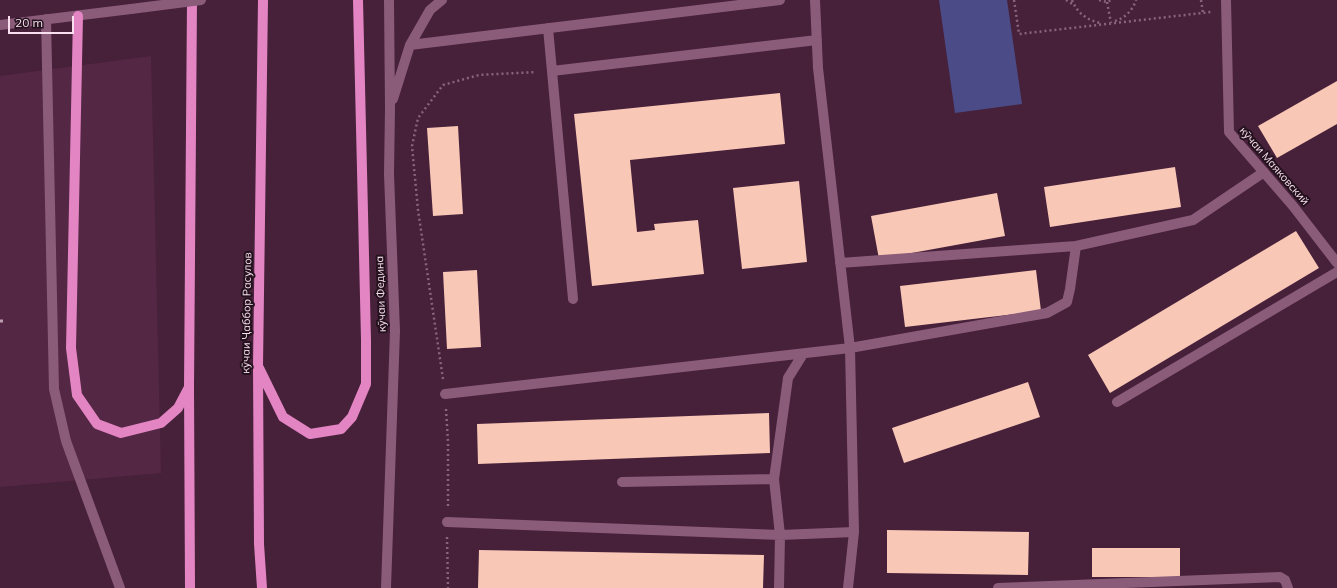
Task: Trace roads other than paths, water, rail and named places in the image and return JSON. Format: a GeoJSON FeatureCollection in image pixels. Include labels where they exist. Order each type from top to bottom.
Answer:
{"type":"FeatureCollection","features":[{"type":"Feature","properties":{"kind":"main road"},"geometry":{"type":"LineString","coordinates":[[190,588],[189,387],[192,0]]}},
{"type":"Feature","properties":{"kind":"main road","name":"кӯчаи Ҷаббор Расулов"},"geometry":{"type":"LineString","coordinates":[[262,588],[260,544],[258,366],[263,0]]}},
{"type":"Feature","properties":{"kind":"main road"},"geometry":{"type":"LineString","coordinates":[[258,366],[283,417],[310,434],[341,429],[352,417],[366,384],[358,0]]}},
{"type":"Feature","properties":{"kind":"main road"},"geometry":{"type":"LineString","coordinates":[[78,16],[71,348],[77,395],[97,424],[121,433],[161,423],[178,408],[189,387]]}},
{"type":"Feature","properties":{"kind":"street"},"geometry":{"type":"LineString","coordinates":[[0,25],[201,0]]}},
{"type":"Feature","properties":{"kind":"street","name":"кӯчаи Федина"},"geometry":{"type":"LineString","coordinates":[[386,588],[395,331],[389,174],[389,0]]}},
{"type":"Feature","properties":{"kind":"street"},"geometry":{"type":"LineString","coordinates":[[390,108],[410,46],[430,10],[442,0]]}},
{"type":"Feature","properties":{"kind":"street"},"geometry":{"type":"LineString","coordinates":[[410,46],[780,0]]}},
{"type":"Feature","properties":{"kind":"street"},"geometry":{"type":"LineString","coordinates":[[815,0],[818,68],[850,348],[854,532],[848,588]]}},
{"type":"Feature","properties":{"kind":"street","name":"кӯчаи Маяковский"},"geometry":{"type":"LineString","coordinates":[[1227,5],[1229,132],[1293,206],[1337,263]]}},
{"type":"Feature","properties":{"kind":"street"},"geometry":{"type":"LineString","coordinates":[[46,19],[54,389],[66,441],[120,588]]}},
{"type":"Feature","properties":{"kind":"street"},"geometry":{"type":"LineString","coordinates":[[548,28],[573,299]]}},
{"type":"Feature","properties":{"kind":"street"},"geometry":{"type":"LineString","coordinates":[[552,71],[817,40]]}},
{"type":"Feature","properties":{"kind":"street"},"geometry":{"type":"LineString","coordinates":[[840,263],[1076,246],[1193,220],[1264,172]]}},
{"type":"Feature","properties":{"kind":"street"},"geometry":{"type":"LineString","coordinates":[[445,394],[850,348],[1047,313],[1067,302],[1076,246]]}},
{"type":"Feature","properties":{"kind":"street"},"geometry":{"type":"LineString","coordinates":[[1118,402],[1337,272]]}},
{"type":"Feature","properties":{"kind":"street"},"geometry":{"type":"LineString","coordinates":[[779,588],[780,535],[774,480],[788,378],[803,354]]}},
{"type":"Feature","properties":{"kind":"street"},"geometry":{"type":"LineString","coordinates":[[622,482],[774,480]]}},
{"type":"Feature","properties":{"kind":"street"},"geometry":{"type":"LineString","coordinates":[[448,522],[780,535],[854,532]]}},
{"type":"Feature","properties":{"kind":"street"},"geometry":{"type":"LineString","coordinates":[[998,588],[1280,577],[1285,580],[1288,588]]}}]}
